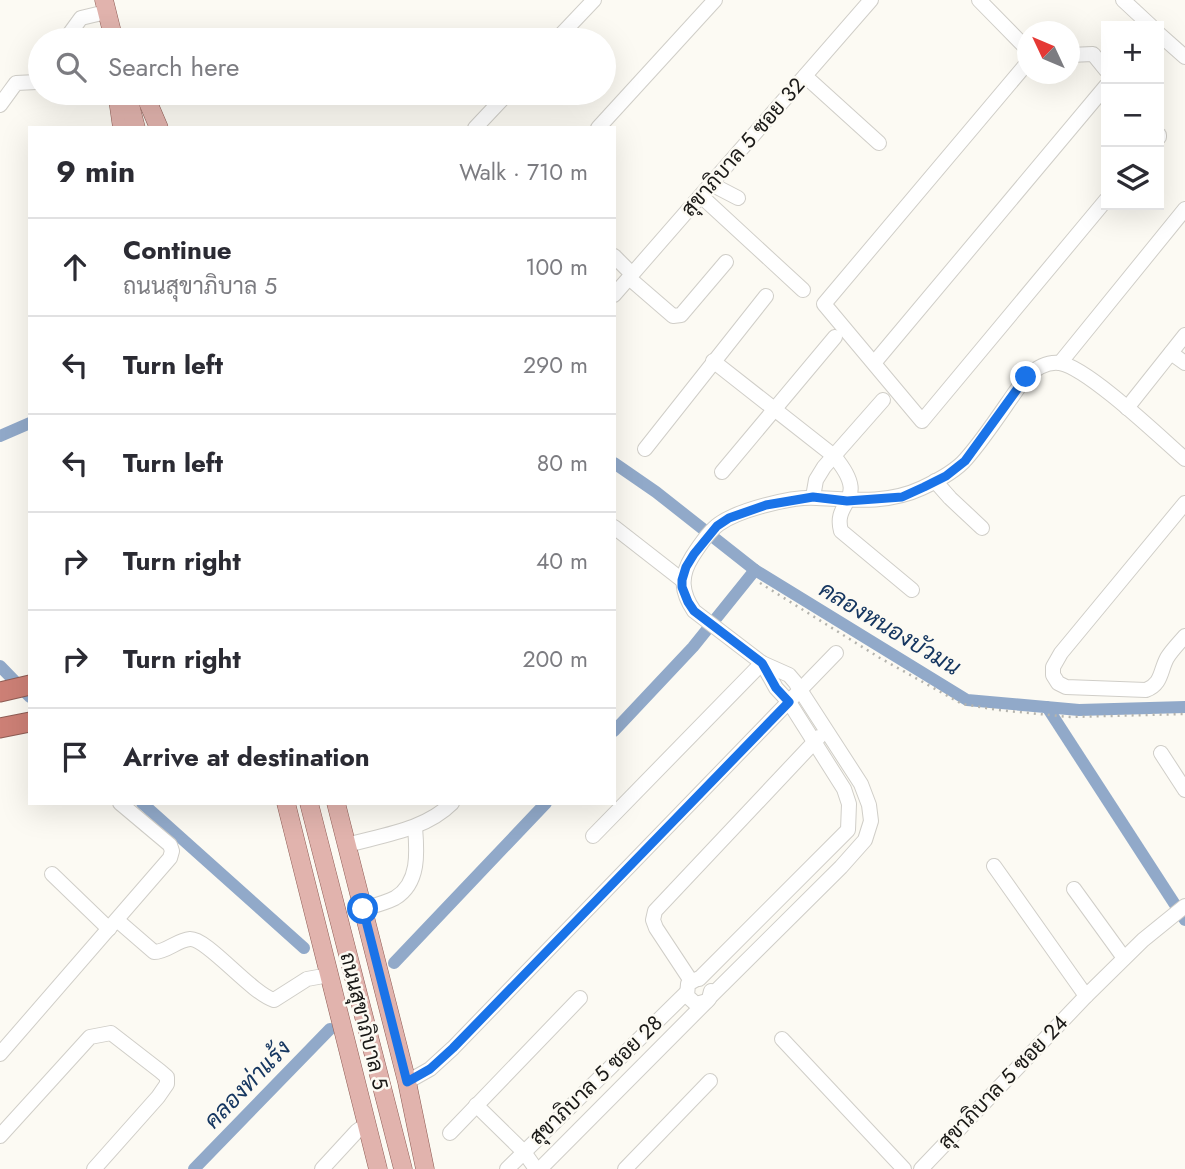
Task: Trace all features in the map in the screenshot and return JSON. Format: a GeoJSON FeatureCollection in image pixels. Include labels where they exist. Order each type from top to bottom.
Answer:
{"type":"FeatureCollection","features":[{"type":"Feature","properties":{"kind":"highway"},"geometry":{"type":"LineString","coordinates":[[0,692],[28,685]]}},
{"type":"Feature","properties":{"kind":"highway"},"geometry":{"type":"LineString","coordinates":[[0,728],[28,722]]}},
{"type":"Feature","properties":{"kind":"main road"},"geometry":{"type":"LineString","coordinates":[[105,6],[110,28]]}},
{"type":"Feature","properties":{"kind":"main road"},"geometry":{"type":"LineString","coordinates":[[105,6],[115,28]]}},
{"type":"Feature","properties":{"kind":"main road"},"geometry":{"type":"LineString","coordinates":[[119,105],[122,126]]}},
{"type":"Feature","properties":{"kind":"main road"},"geometry":{"type":"LineString","coordinates":[[130,105],[135,126]]}},
{"type":"Feature","properties":{"kind":"main road"},"geometry":{"type":"LineString","coordinates":[[149,105],[158,126]]}},
{"type":"Feature","properties":{"kind":"main road","name":"ถนนสุขาภิบาล 5"},"geometry":{"type":"LineString","coordinates":[[286,805],[377,1169]]}},
{"type":"Feature","properties":{"kind":"main road","name":"ถนนสุขาภิบาล 5"},"geometry":{"type":"LineString","coordinates":[[310,805],[403,1169]]}},
{"type":"Feature","properties":{"kind":"main road","name":"ถนนสุขาภิบาล 5"},"geometry":{"type":"LineString","coordinates":[[337,805],[407,1082],[425,1169]]}},
{"type":"Feature","properties":{"kind":"street"},"geometry":{"type":"LineString","coordinates":[[567,28],[594,0]]}},
{"type":"Feature","properties":{"kind":"street"},"geometry":{"type":"LineString","coordinates":[[600,126],[714,0]]}},
{"type":"Feature","properties":{"kind":"street","name":"สุขาภิบาล 5 ซอย 32"},"geometry":{"type":"LineString","coordinates":[[616,293],[871,0]]}},
{"type":"Feature","properties":{"kind":"street"},"geometry":{"type":"LineString","coordinates":[[979,0],[1017,40]]}},
{"type":"Feature","properties":{"kind":"street"},"geometry":{"type":"LineString","coordinates":[[1124,0],[1146,21]]}},
{"type":"Feature","properties":{"kind":"street"},"geometry":{"type":"LineString","coordinates":[[74,28],[81,18],[105,6]]}},
{"type":"Feature","properties":{"kind":"street"},"geometry":{"type":"LineString","coordinates":[[1164,38],[1185,57]]}},
{"type":"Feature","properties":{"kind":"street"},"geometry":{"type":"LineString","coordinates":[[1080,55],[1093,54],[1101,64]]}},
{"type":"Feature","properties":{"kind":"street"},"geometry":{"type":"LineString","coordinates":[[1017,74],[824,304],[922,421],[1101,206]]}},
{"type":"Feature","properties":{"kind":"street"},"geometry":{"type":"LineString","coordinates":[[806,76],[880,143]]}},
{"type":"Feature","properties":{"kind":"street"},"geometry":{"type":"LineString","coordinates":[[0,106],[16,83],[28,82]]}},
{"type":"Feature","properties":{"kind":"street"},"geometry":{"type":"LineString","coordinates":[[874,363],[1101,92]]}},
{"type":"Feature","properties":{"kind":"street"},"geometry":{"type":"LineString","coordinates":[[477,126],[497,105]]}},
{"type":"Feature","properties":{"kind":"street"},"geometry":{"type":"LineString","coordinates":[[711,184],[738,198]]}},
{"type":"Feature","properties":{"kind":"street"},"geometry":{"type":"LineString","coordinates":[[701,196],[803,290]]}},
{"type":"Feature","properties":{"kind":"street"},"geometry":{"type":"LineString","coordinates":[[1060,363],[1185,209]]}},
{"type":"Feature","properties":{"kind":"street"},"geometry":{"type":"LineString","coordinates":[[616,258],[631,276],[677,317],[726,262]]}},
{"type":"Feature","properties":{"kind":"street"},"geometry":{"type":"LineString","coordinates":[[645,449],[766,296]]}},
{"type":"Feature","properties":{"kind":"street"},"geometry":{"type":"LineString","coordinates":[[1127,408],[1185,335]]}},
{"type":"Feature","properties":{"kind":"street"},"geometry":{"type":"LineString","coordinates":[[722,472],[835,337]]}},
{"type":"Feature","properties":{"kind":"street"},"geometry":{"type":"LineString","coordinates":[[1171,353],[1185,363]]}},
{"type":"Feature","properties":{"kind":"street"},"geometry":{"type":"LineString","coordinates":[[713,361],[834,456],[852,484],[839,522],[844,536],[912,590]]}},
{"type":"Feature","properties":{"kind":"street"},"geometry":{"type":"LineString","coordinates":[[776,688],[789,675],[762,663],[705,619],[688,602],[682,587],[686,567],[694,554],[717,526],[729,518],[766,505],[813,497],[847,501],[902,497],[935,481],[965,461],[1026,377],[1051,363],[1071,366],[1127,408],[1185,459]]}},
{"type":"Feature","properties":{"kind":"street"},"geometry":{"type":"LineString","coordinates":[[813,497],[816,480],[883,400]]}},
{"type":"Feature","properties":{"kind":"street"},"geometry":{"type":"LineString","coordinates":[[935,481],[982,528]]}},
{"type":"Feature","properties":{"kind":"street"},"geometry":{"type":"LineString","coordinates":[[1185,503],[1061,653],[1053,667],[1053,675],[1058,683],[1066,687],[1146,690],[1159,681],[1166,660],[1185,636]]}},
{"type":"Feature","properties":{"kind":"street"},"geometry":{"type":"LineString","coordinates":[[616,529],[682,580]]}},
{"type":"Feature","properties":{"kind":"street"},"geometry":{"type":"LineString","coordinates":[[407,1082],[430,1069],[453,1048],[836,653]]}},
{"type":"Feature","properties":{"kind":"street"},"geometry":{"type":"LineString","coordinates":[[593,836],[762,663]]}},
{"type":"Feature","properties":{"kind":"street","name":"สุขาภิบาล 5 ซอย 28"},"geometry":{"type":"LineString","coordinates":[[508,1169],[848,830],[849,804],[844,789],[762,663]]}},
{"type":"Feature","properties":{"kind":"street","name":"สุขาภิบาล 5 ซอย 28"},"geometry":{"type":"LineString","coordinates":[[538,1169],[865,840],[871,821],[861,784],[789,675]]}},
{"type":"Feature","properties":{"kind":"street"},"geometry":{"type":"LineString","coordinates":[[692,984],[710,985],[708,999],[700,1004],[692,1002],[692,984],[656,928],[653,920],[655,911],[827,730]]}},
{"type":"Feature","properties":{"kind":"street"},"geometry":{"type":"LineString","coordinates":[[1161,752],[1185,790]]}},
{"type":"Feature","properties":{"kind":"street"},"geometry":{"type":"LineString","coordinates":[[0,1054],[166,863],[172,851],[170,845],[122,805]]}},
{"type":"Feature","properties":{"kind":"street"},"geometry":{"type":"LineString","coordinates":[[347,845],[415,827],[431,820],[450,805]]}},
{"type":"Feature","properties":{"kind":"street"},"geometry":{"type":"LineString","coordinates":[[363,909],[395,897],[406,888],[414,872],[417,854],[415,827]]}},
{"type":"Feature","properties":{"kind":"street"},"geometry":{"type":"LineString","coordinates":[[825,854],[841,867]]}},
{"type":"Feature","properties":{"kind":"street"},"geometry":{"type":"LineString","coordinates":[[995,866],[1086,996]]}},
{"type":"Feature","properties":{"kind":"street"},"geometry":{"type":"LineString","coordinates":[[52,874],[113,924],[154,952],[160,952],[185,940],[199,941],[260,993],[274,1000],[307,979],[329,975]]}},
{"type":"Feature","properties":{"kind":"street"},"geometry":{"type":"LineString","coordinates":[[1074,889],[1124,958]]}},
{"type":"Feature","properties":{"kind":"street","name":"สุขาภิบาล 5 ซอย 24"},"geometry":{"type":"LineString","coordinates":[[920,1169],[1124,958],[1185,906]]}},
{"type":"Feature","properties":{"kind":"street"},"geometry":{"type":"LineString","coordinates":[[450,1133],[580,998]]}},
{"type":"Feature","properties":{"kind":"street"},"geometry":{"type":"LineString","coordinates":[[0,1136],[90,1037],[111,1033],[160,1070],[167,1077],[167,1084],[94,1169]]}},
{"type":"Feature","properties":{"kind":"street"},"geometry":{"type":"LineString","coordinates":[[782,1039],[904,1169]]}},
{"type":"Feature","properties":{"kind":"street"},"geometry":{"type":"LineString","coordinates":[[625,1169],[710,1081]]}},
{"type":"Feature","properties":{"kind":"street"},"geometry":{"type":"LineString","coordinates":[[476,1105],[538,1169]]}},
{"type":"Feature","properties":{"kind":"street"},"geometry":{"type":"LineString","coordinates":[[322,1169],[366,1124]]}},
{"type":"Feature","properties":{"kind":"path"},"geometry":{"type":"LineString","coordinates":[[760,583],[880,659],[962,704],[1070,718],[1185,714]]}},
{"type":"Feature","properties":{"kind":"waterway","name":"คลองหนองบัวมน"},"geometry":{"type":"LineString","coordinates":[[0,436],[28,424]]}},
{"type":"Feature","properties":{"kind":"waterway","name":"คลองหนองบัวมน"},"geometry":{"type":"LineString","coordinates":[[616,464],[656,492],[755,570],[967,700],[1079,710],[1185,707]]}},
{"type":"Feature","properties":{"kind":"waterway"},"geometry":{"type":"LineString","coordinates":[[616,729],[693,647],[755,570]]}},
{"type":"Feature","properties":{"kind":"waterway"},"geometry":{"type":"LineString","coordinates":[[0,666],[28,695]]}},
{"type":"Feature","properties":{"kind":"waterway"},"geometry":{"type":"LineString","coordinates":[[1047,707],[1185,920]]}},
{"type":"Feature","properties":{"kind":"waterway"},"geometry":{"type":"LineString","coordinates":[[144,805],[304,948]]}},
{"type":"Feature","properties":{"kind":"waterway"},"geometry":{"type":"LineString","coordinates":[[394,963],[544,805]]}},
{"type":"Feature","properties":{"kind":"waterway","name":"คลองท่าแร้ง"},"geometry":{"type":"LineString","coordinates":[[194,1169],[330,1029]]}},
{"type":"Feature","properties":{"kind":"route"},"geometry":{"type":"LineString","coordinates":[[363,909],[407,1082],[430,1069],[453,1048],[789,702],[776,688],[762,663],[694,611],[684,594],[682,580],[686,567],[717,526],[729,518],[766,505],[813,497],[847,501],[902,497],[924,487],[946,476],[965,461],[1026,377]]}}]}
